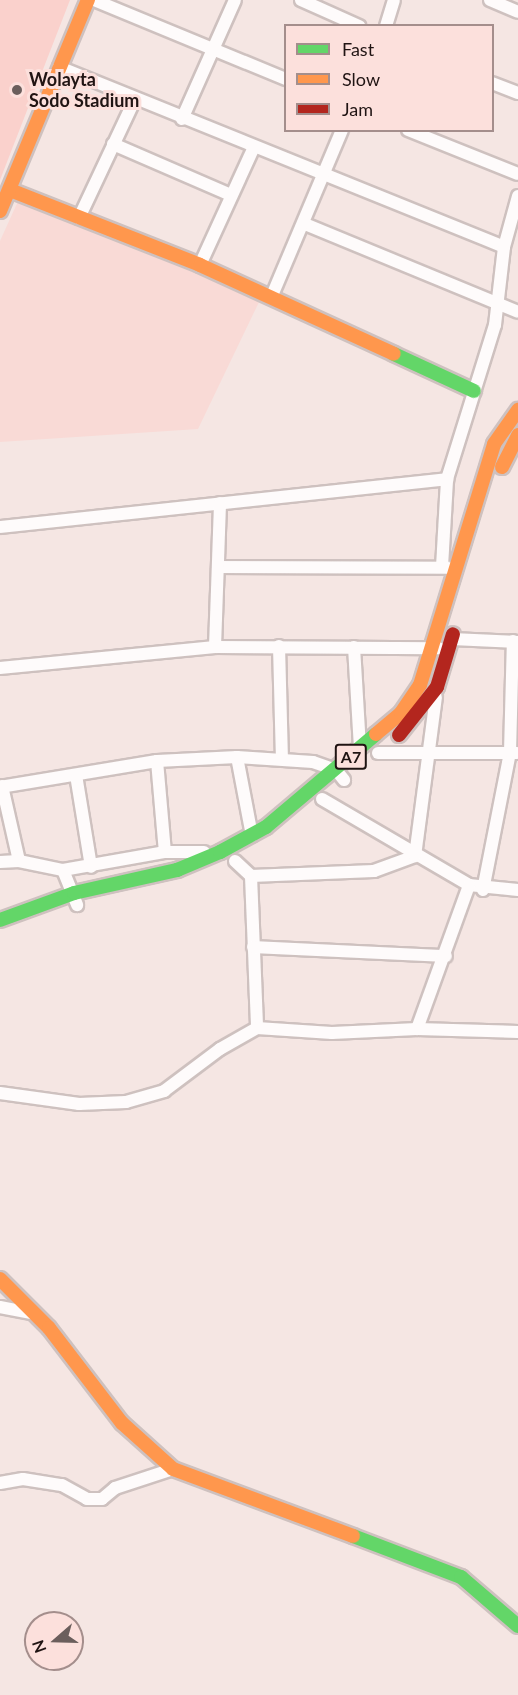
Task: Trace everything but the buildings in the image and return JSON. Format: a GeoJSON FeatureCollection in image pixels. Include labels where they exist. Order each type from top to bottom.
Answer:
{"type":"FeatureCollection","features":[{"type":"Feature","properties":{"kind":"main road"},"geometry":{"type":"LineString","coordinates":[[0,211],[88,0]]}},
{"type":"Feature","properties":{"kind":"main road"},"geometry":{"type":"LineString","coordinates":[[10,190],[200,265],[474,391]]}},
{"type":"Feature","properties":{"kind":"main road","name":"A7"},"geometry":{"type":"LineString","coordinates":[[367,757],[420,685],[434,647],[494,444],[518,410]]}},
{"type":"Feature","properties":{"kind":"main road"},"geometry":{"type":"LineString","coordinates":[[462,600],[506,453],[518,435]]}},
{"type":"Feature","properties":{"kind":"main road","name":"A7"},"geometry":{"type":"LineString","coordinates":[[0,920],[177,870],[252,836],[411,724],[437,687],[457,620]]}},
{"type":"Feature","properties":{"kind":"main road","name":"A7"},"geometry":{"type":"LineString","coordinates":[[0,935],[75,899],[172,885],[235,861],[259,848],[322,799],[340,775]]}},
{"type":"Feature","properties":{"kind":"main road"},"geometry":{"type":"LineString","coordinates":[[0,1279],[37,1314],[122,1423],[173,1469],[461,1577],[518,1626]]}},
{"type":"Feature","properties":{"kind":"street"},"geometry":{"type":"LineString","coordinates":[[94,0],[284,79]]}},
{"type":"Feature","properties":{"kind":"street"},"geometry":{"type":"LineString","coordinates":[[182,119],[235,0]]}},
{"type":"Feature","properties":{"kind":"street"},"geometry":{"type":"LineString","coordinates":[[301,0],[355,24]]}},
{"type":"Feature","properties":{"kind":"street"},"geometry":{"type":"LineString","coordinates":[[387,24],[394,0]]}},
{"type":"Feature","properties":{"kind":"street"},"geometry":{"type":"LineString","coordinates":[[490,0],[505,3],[518,12]]}},
{"type":"Feature","properties":{"kind":"street"},"geometry":{"type":"LineString","coordinates":[[59,68],[253,149],[322,174],[504,247]]}},
{"type":"Feature","properties":{"kind":"street"},"geometry":{"type":"LineString","coordinates":[[494,84],[518,93]]}},
{"type":"Feature","properties":{"kind":"street"},"geometry":{"type":"LineString","coordinates":[[79,218],[135,99]]}},
{"type":"Feature","properties":{"kind":"street"},"geometry":{"type":"LineString","coordinates":[[271,298],[305,224],[322,174],[341,132]]}},
{"type":"Feature","properties":{"kind":"street"},"geometry":{"type":"LineString","coordinates":[[413,132],[518,174]]}},
{"type":"Feature","properties":{"kind":"street"},"geometry":{"type":"LineString","coordinates":[[113,144],[231,195]]}},
{"type":"Feature","properties":{"kind":"street"},"geometry":{"type":"LineString","coordinates":[[200,265],[253,149]]}},
{"type":"Feature","properties":{"kind":"street"},"geometry":{"type":"LineString","coordinates":[[442,567],[447,479],[495,325],[504,247],[518,196]]}},
{"type":"Feature","properties":{"kind":"street"},"geometry":{"type":"LineString","coordinates":[[305,224],[518,312]]}},
{"type":"Feature","properties":{"kind":"street"},"geometry":{"type":"LineString","coordinates":[[0,527],[447,479]]}},
{"type":"Feature","properties":{"kind":"street"},"geometry":{"type":"LineString","coordinates":[[215,647],[220,503]]}},
{"type":"Feature","properties":{"kind":"street"},"geometry":{"type":"LineString","coordinates":[[218,567],[442,567],[457,570]]}},
{"type":"Feature","properties":{"kind":"street"},"geometry":{"type":"LineString","coordinates":[[0,668],[215,647],[434,647],[515,641],[514,753],[483,890]]}},
{"type":"Feature","properties":{"kind":"street"},"geometry":{"type":"LineString","coordinates":[[279,646],[282,758]]}},
{"type":"Feature","properties":{"kind":"street"},"geometry":{"type":"LineString","coordinates":[[354,647],[367,757],[514,753]]}},
{"type":"Feature","properties":{"kind":"street"},"geometry":{"type":"LineString","coordinates":[[415,856],[437,687]]}},
{"type":"Feature","properties":{"kind":"street"},"geometry":{"type":"LineString","coordinates":[[237,757],[252,836]]}},
{"type":"Feature","properties":{"kind":"street"},"geometry":{"type":"LineString","coordinates":[[19,861],[1,786],[157,761],[237,757],[282,758],[340,775]]}},
{"type":"Feature","properties":{"kind":"street"},"geometry":{"type":"LineString","coordinates":[[157,761],[165,852]]}},
{"type":"Feature","properties":{"kind":"street"},"geometry":{"type":"LineString","coordinates":[[76,775],[92,867]]}},
{"type":"Feature","properties":{"kind":"street"},"geometry":{"type":"LineString","coordinates":[[322,799],[415,856],[469,885],[483,890],[518,890]]}},
{"type":"Feature","properties":{"kind":"street"},"geometry":{"type":"LineString","coordinates":[[0,862],[19,861],[63,870],[92,867],[165,852],[220,852]]}},
{"type":"Feature","properties":{"kind":"street"},"geometry":{"type":"LineString","coordinates":[[251,876],[374,871],[415,856]]}},
{"type":"Feature","properties":{"kind":"street"},"geometry":{"type":"LineString","coordinates":[[235,861],[251,876],[257,1028]]}},
{"type":"Feature","properties":{"kind":"street"},"geometry":{"type":"LineString","coordinates":[[63,870],[75,899]]}},
{"type":"Feature","properties":{"kind":"street"},"geometry":{"type":"LineString","coordinates":[[417,1029],[446,956],[469,885]]}},
{"type":"Feature","properties":{"kind":"street"},"geometry":{"type":"LineString","coordinates":[[254,947],[446,956]]}},
{"type":"Feature","properties":{"kind":"street"},"geometry":{"type":"LineString","coordinates":[[0,1093],[79,1104],[126,1102],[164,1091],[220,1049],[257,1028],[332,1033],[417,1029],[518,1032]]}},
{"type":"Feature","properties":{"kind":"street"},"geometry":{"type":"LineString","coordinates":[[0,1307],[37,1314]]}},
{"type":"Feature","properties":{"kind":"street"},"geometry":{"type":"LineString","coordinates":[[0,1483],[23,1479],[62,1485],[87,1499],[102,1498],[115,1488],[173,1469]]}},
{"type":"Feature","properties":{"kind":"shaded area","name":"Wolayta Sodo Stadium"},"geometry":{"type":"Polygon","coordinates":[[[0,0],[70,0],[0,180],[0,0]]]}},
{"type":"Feature","properties":{"kind":"shaded area"},"geometry":{"type":"Polygon","coordinates":[[[19,199],[180,262],[260,300],[198,429],[0,442],[0,241],[19,199]]]}},
{"type":"Feature","properties":{"kind":"traffic: fast"},"geometry":{"type":"LineString","coordinates":[[394,354],[474,391]]}},
{"type":"Feature","properties":{"kind":"traffic: fast"},"geometry":{"type":"LineString","coordinates":[[0,920],[74,893],[177,870],[220,852],[266,827],[376,734]]}},
{"type":"Feature","properties":{"kind":"traffic: fast"},"geometry":{"type":"LineString","coordinates":[[353,1536],[461,1577],[518,1626]]}},
{"type":"Feature","properties":{"kind":"traffic: slow"},"geometry":{"type":"LineString","coordinates":[[0,211],[88,0]]}},
{"type":"Feature","properties":{"kind":"traffic: slow"},"geometry":{"type":"LineString","coordinates":[[10,190],[200,265],[394,354]]}},
{"type":"Feature","properties":{"kind":"traffic: slow"},"geometry":{"type":"LineString","coordinates":[[376,734],[401,713],[420,685],[494,444],[518,410]]}},
{"type":"Feature","properties":{"kind":"traffic: slow"},"geometry":{"type":"LineString","coordinates":[[502,467],[518,435]]}},
{"type":"Feature","properties":{"kind":"traffic: slow"},"geometry":{"type":"LineString","coordinates":[[0,1279],[49,1328],[122,1423],[173,1469],[353,1536]]}},
{"type":"Feature","properties":{"kind":"traffic: jam"},"geometry":{"type":"LineString","coordinates":[[399,735],[437,687],[453,634]]}},
{"type":"Feature","properties":{"kind":"place","name":"Wolayta Sodo Stadium"},"geometry":{"type":"Point","coordinates":[17,90]}}]}
